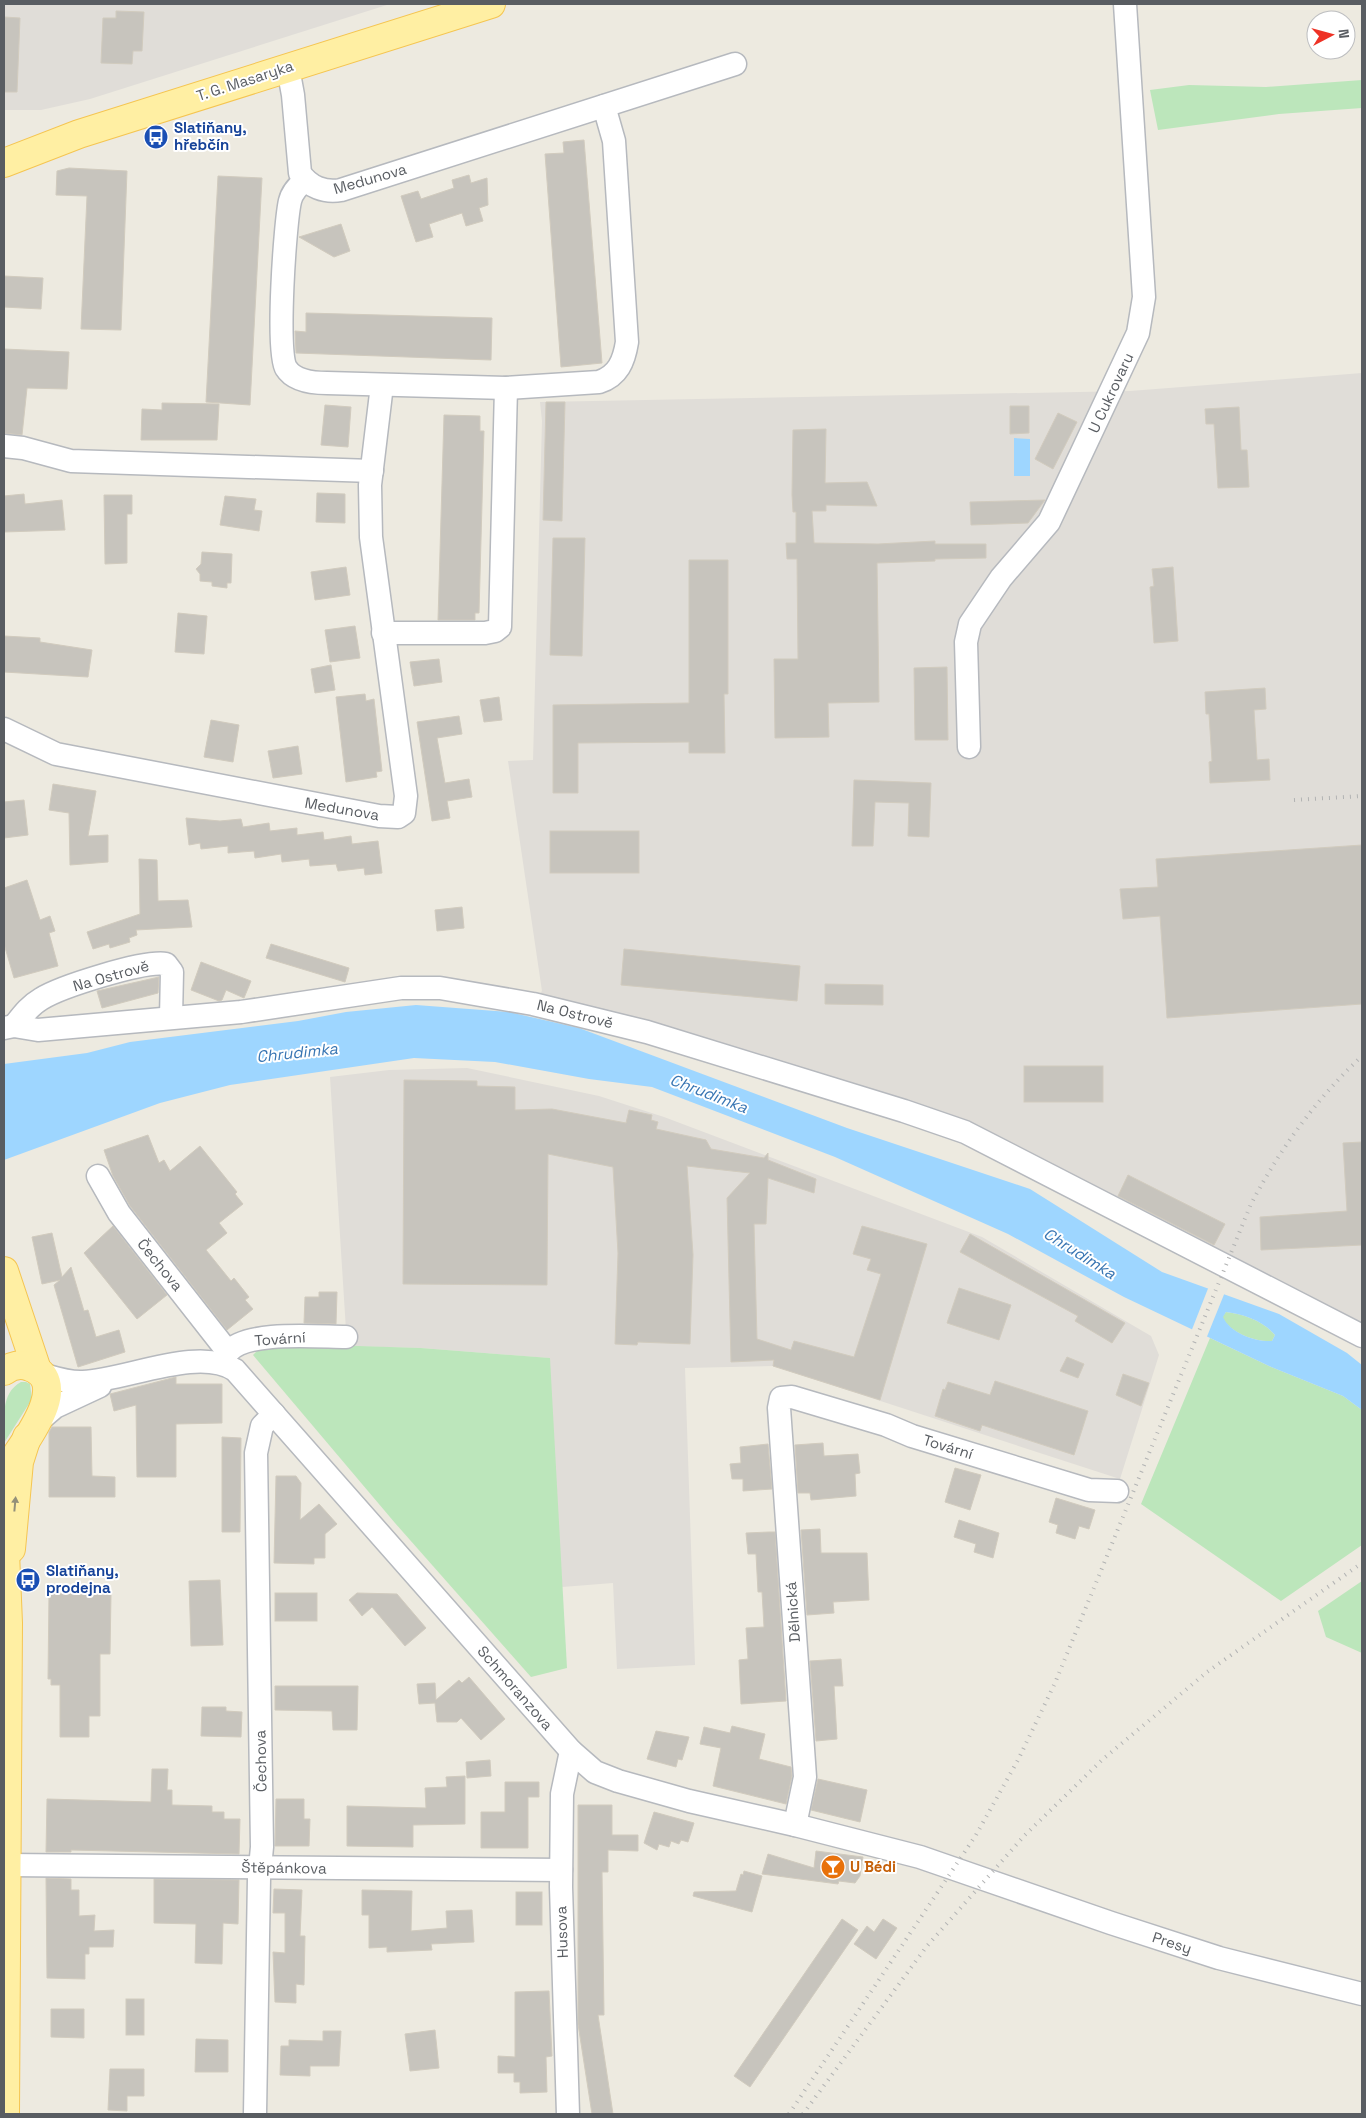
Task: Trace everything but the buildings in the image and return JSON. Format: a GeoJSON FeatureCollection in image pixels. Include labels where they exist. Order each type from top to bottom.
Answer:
{"type":"FeatureCollection","features":[{"type":"Feature","properties":{"kind":"main road","name":"T. G. Masaryka"},"geometry":{"type":"LineString","coordinates":[[8,160],[88,131],[490,4]]}},
{"type":"Feature","properties":{"kind":"main road"},"geometry":{"type":"LineString","coordinates":[[4,1271],[39,1372],[47,1385],[48,1400],[16,1455],[4,1464]]}},
{"type":"Feature","properties":{"kind":"main road"},"geometry":{"type":"LineString","coordinates":[[4,1304],[7,1341],[4,1362]]}},
{"type":"Feature","properties":{"kind":"main road"},"geometry":{"type":"LineString","coordinates":[[4,1371],[19,1365],[39,1372]]}},
{"type":"Feature","properties":{"kind":"main road"},"geometry":{"type":"LineString","coordinates":[[8,1623],[17,1479],[30,1431]]}},
{"type":"Feature","properties":{"kind":"main road"},"geometry":{"type":"LineString","coordinates":[[4,1529],[8,1623],[5,2114]]}},
{"type":"Feature","properties":{"kind":"street","name":"U Cukrovaru"},"geometry":{"type":"LineString","coordinates":[[969,746],[966,642],[970,624],[1001,578],[1049,522],[1138,333],[1142,320],[1144,297],[1125,4]]}},
{"type":"Feature","properties":{"kind":"street","name":"Medunova"},"geometry":{"type":"LineString","coordinates":[[305,180],[322,190],[338,190],[735,64]]}},
{"type":"Feature","properties":{"kind":"street"},"geometry":{"type":"LineString","coordinates":[[288,68],[293,95],[298,166],[305,180],[292,196],[287,221],[281,342],[285,368],[298,378],[316,383],[506,388],[599,382],[611,377],[623,359],[626,333],[614,150],[612,132],[604,106]]}},
{"type":"Feature","properties":{"kind":"street","name":"Medunova"},"geometry":{"type":"LineString","coordinates":[[4,729],[56,754],[379,816],[398,817],[405,810],[406,796],[371,537],[372,471],[382,385]]}},
{"type":"Feature","properties":{"kind":"street"},"geometry":{"type":"LineString","coordinates":[[383,633],[485,632],[496,631],[500,627],[506,388]]}},
{"type":"Feature","properties":{"kind":"street"},"geometry":{"type":"LineString","coordinates":[[4,446],[23,448],[71,461],[372,471]]}},
{"type":"Feature","properties":{"kind":"street","name":"Na Ostrově"},"geometry":{"type":"LineString","coordinates":[[9,1027],[30,1007],[51,994],[136,967],[160,963],[166,964],[172,972],[172,1017]]}},
{"type":"Feature","properties":{"kind":"street","name":"Na Ostrově"},"geometry":{"type":"LineString","coordinates":[[9,1027],[38,1030],[276,1008],[401,988],[440,988],[533,1004],[647,1032],[904,1111],[965,1132],[1362,1336]]}},
{"type":"Feature","properties":{"kind":"street","name":"Čechova"},"geometry":{"type":"LineString","coordinates":[[98,1176],[119,1213],[225,1357]]}},
{"type":"Feature","properties":{"kind":"street","name":"Tovární"},"geometry":{"type":"LineString","coordinates":[[225,1357],[248,1341],[266,1338],[346,1337]]}},
{"type":"Feature","properties":{"kind":"street"},"geometry":{"type":"LineString","coordinates":[[30,1431],[46,1413],[70,1399],[102,1385],[185,1362],[225,1357]]}},
{"type":"Feature","properties":{"kind":"street","name":"Schmoranzova"},"geometry":{"type":"LineString","coordinates":[[225,1357],[571,1751],[588,1767],[618,1781],[689,1801],[795,1825],[920,1857],[985,1879]]}},
{"type":"Feature","properties":{"kind":"street"},"geometry":{"type":"LineString","coordinates":[[39,1372],[77,1382],[141,1373]]}},
{"type":"Feature","properties":{"kind":"street","name":"Tovární"},"geometry":{"type":"LineString","coordinates":[[781,1398],[792,1397],[886,1425],[912,1436],[1089,1490],[1117,1491]]}},
{"type":"Feature","properties":{"kind":"street","name":"Dělnická"},"geometry":{"type":"LineString","coordinates":[[781,1398],[779,1408],[804,1777],[795,1825]]}},
{"type":"Feature","properties":{"kind":"street","name":"Čechova"},"geometry":{"type":"LineString","coordinates":[[255,2114],[260,1867],[260,1652],[256,1453],[260,1430],[264,1422],[274,1414]]}},
{"type":"Feature","properties":{"kind":"street","name":"Husova"},"geometry":{"type":"LineString","coordinates":[[568,2114],[561,1870],[562,1794],[571,1751]]}},
{"type":"Feature","properties":{"kind":"street","name":"Štěpánkova"},"geometry":{"type":"LineString","coordinates":[[6,1874],[260,1867],[561,1870]]}},
{"type":"Feature","properties":{"kind":"street","name":"Presy"},"geometry":{"type":"LineString","coordinates":[[985,1879],[1111,1924],[1219,1958],[1304,1981],[1362,1994]]}},
{"type":"Feature","properties":{"kind":"shaded area"},"geometry":{"type":"Polygon","coordinates":[[[4,4],[390,4],[90,99],[41,110],[4,110],[4,4]]]}},
{"type":"Feature","properties":{"kind":"shaded area"},"geometry":{"type":"Polygon","coordinates":[[[1362,373],[1362,1325],[1007,1149],[537,997],[542,991],[508,761],[533,760],[542,421],[540,402],[1130,391],[1362,373]]]}},
{"type":"Feature","properties":{"kind":"shaded area"},"geometry":{"type":"Polygon","coordinates":[[[467,1068],[599,1096],[664,1117],[982,1237],[1151,1336],[1159,1355],[1120,1479],[773,1366],[685,1368],[695,1665],[617,1669],[613,1583],[562,1587],[549,1358],[421,1348],[347,1346],[330,1077],[389,1070],[467,1068]]]}},
{"type":"Feature","properties":{"kind":"green space"},"geometry":{"type":"Polygon","coordinates":[[[1362,80],[1362,108],[1279,114],[1158,130],[1150,90],[1189,85],[1266,87],[1362,80]]]}},
{"type":"Feature","properties":{"kind":"green space"},"geometry":{"type":"Polygon","coordinates":[[[1226,1312],[1240,1314],[1259,1322],[1275,1335],[1272,1341],[1258,1340],[1237,1332],[1222,1317],[1226,1312]]]}},
{"type":"Feature","properties":{"kind":"green space"},"geometry":{"type":"Polygon","coordinates":[[[1210,1338],[1269,1366],[1343,1396],[1362,1410],[1362,1545],[1281,1601],[1141,1504],[1210,1338]]]}},
{"type":"Feature","properties":{"kind":"green space"},"geometry":{"type":"Polygon","coordinates":[[[265,1343],[421,1348],[550,1358],[567,1668],[531,1677],[395,1523],[253,1355],[265,1343]]]}},
{"type":"Feature","properties":{"kind":"green space"},"geometry":{"type":"Polygon","coordinates":[[[21,1382],[30,1384],[32,1399],[4,1443],[6,1400],[14,1387],[21,1382]]]}},
{"type":"Feature","properties":{"kind":"green space"},"geometry":{"type":"Polygon","coordinates":[[[1362,1581],[1362,1653],[1326,1637],[1318,1611],[1362,1581]]]}},
{"type":"Feature","properties":{"kind":"water"},"geometry":{"type":"Polygon","coordinates":[[[1014,438],[1030,439],[1030,476],[1014,476],[1014,438]]]}},
{"type":"Feature","properties":{"kind":"water","name":"Chrudimka"},"geometry":{"type":"Polygon","coordinates":[[[416,1005],[509,1012],[579,1028],[847,1128],[1030,1189],[1162,1272],[1279,1314],[1347,1353],[1362,1365],[1362,1410],[1343,1396],[1269,1366],[1124,1297],[1008,1234],[835,1157],[652,1087],[589,1079],[495,1062],[414,1058],[230,1085],[160,1103],[4,1160],[4,1064],[87,1053],[130,1042],[298,1021],[346,1012],[416,1005]],[[1226,1312],[1223,1317],[1231,1328],[1251,1338],[1272,1341],[1275,1335],[1265,1326],[1246,1316],[1226,1312]]]}},
{"type":"Feature","properties":{"kind":"pier"},"geometry":{"type":"Polygon","coordinates":[[[1209,1286],[1225,1292],[1206,1339],[1191,1332],[1209,1286]]]}},
{"type":"Feature","properties":{"kind":"railway"},"geometry":{"type":"LineString","coordinates":[[1294,800],[1362,796]]}},
{"type":"Feature","properties":{"kind":"railway"},"geometry":{"type":"LineString","coordinates":[[789,2114],[976,1835],[1018,1760],[1055,1683],[1251,1204],[1274,1164],[1314,1107],[1362,1056]]}},
{"type":"Feature","properties":{"kind":"railway"},"geometry":{"type":"LineString","coordinates":[[803,2114],[927,1946],[1024,1836],[1102,1760],[1207,1672],[1362,1563]]}},
{"type":"Feature","properties":{"kind":"place","name":"Slatiňany, hřebčín"},"geometry":{"type":"Point","coordinates":[156,137]}},
{"type":"Feature","properties":{"kind":"place","name":"Slatiňany, prodejna"},"geometry":{"type":"Point","coordinates":[28,1580]}},
{"type":"Feature","properties":{"kind":"place","name":"U Bédi"},"geometry":{"type":"Point","coordinates":[833,1867]}}]}
